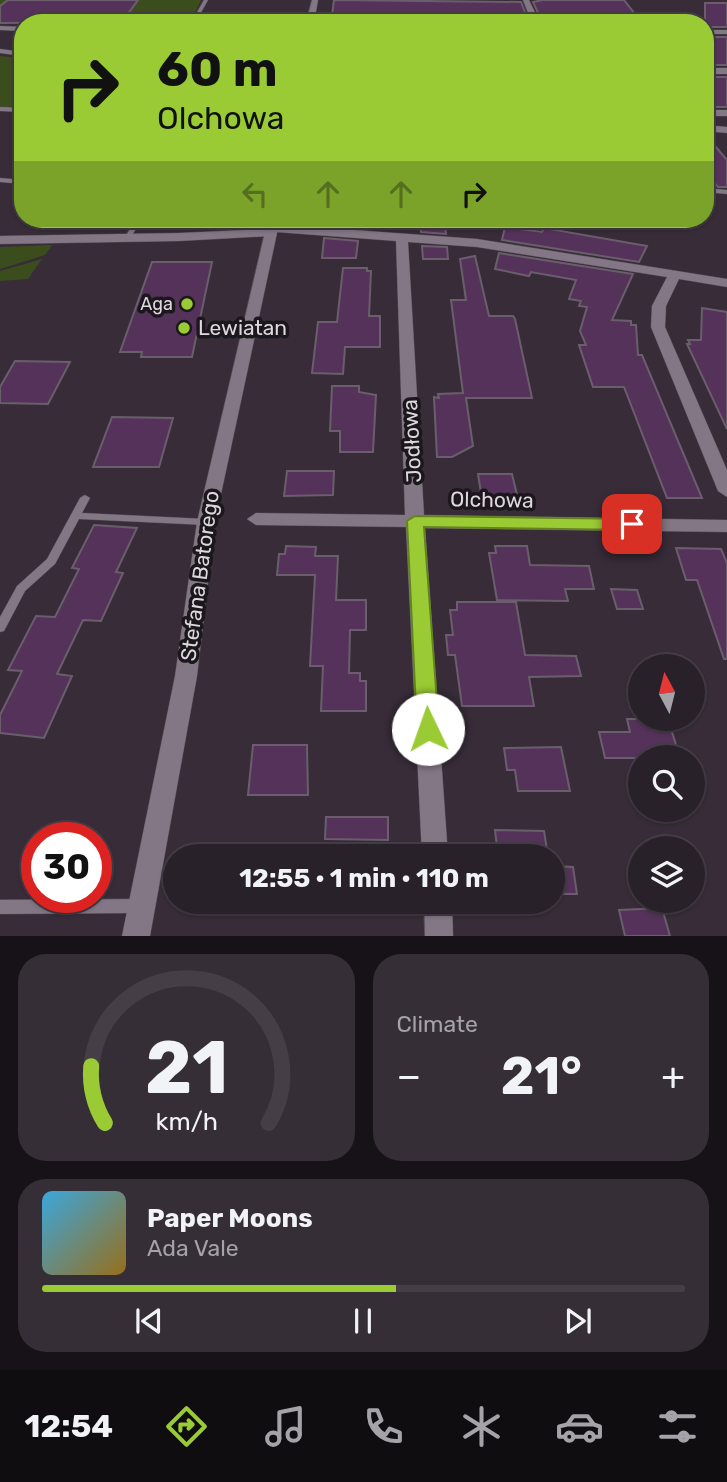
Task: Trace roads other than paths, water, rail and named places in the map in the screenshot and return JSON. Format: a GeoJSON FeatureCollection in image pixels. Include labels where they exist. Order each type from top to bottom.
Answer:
{"type":"FeatureCollection","features":[{"type":"Feature","properties":{"kind":"street"},"geometry":{"type":"LineString","coordinates":[[0,240],[127,239],[250,228]]}},
{"type":"Feature","properties":{"kind":"street","name":"Stefana Batorego"},"geometry":{"type":"LineString","coordinates":[[136,936],[186,677],[206,522],[272,228]]}},
{"type":"Feature","properties":{"kind":"street"},"geometry":{"type":"LineString","coordinates":[[298,228],[494,245],[727,283]]}},
{"type":"Feature","properties":{"kind":"street","name":"Jodłowa"},"geometry":{"type":"LineString","coordinates":[[402,236],[415,521],[434,844]]}},
{"type":"Feature","properties":{"kind":"street"},"geometry":{"type":"LineString","coordinates":[[675,274],[659,306],[659,327],[727,491]]}},
{"type":"Feature","properties":{"kind":"street","name":"Olchowa"},"geometry":{"type":"LineString","coordinates":[[256,519],[727,526]]}},
{"type":"Feature","properties":{"kind":"street"},"geometry":{"type":"LineString","coordinates":[[438,914],[439,936]]}},
{"type":"Feature","properties":{"kind":"lane"},"geometry":{"type":"LineString","coordinates":[[127,239],[134,228]]}},
{"type":"Feature","properties":{"kind":"lane"},"geometry":{"type":"LineString","coordinates":[[0,628],[21,589],[51,561],[85,498]]}},
{"type":"Feature","properties":{"kind":"lane"},"geometry":{"type":"LineString","coordinates":[[77,516],[206,522]]}},
{"type":"Feature","properties":{"kind":"lane"},"geometry":{"type":"LineString","coordinates":[[0,907],[142,906]]}},
{"type":"Feature","properties":{"kind":"place","name":"Aga"},"geometry":{"type":"Point","coordinates":[187,304]}},
{"type":"Feature","properties":{"kind":"place","name":"Lewiatan"},"geometry":{"type":"Point","coordinates":[184,328]}}]}
